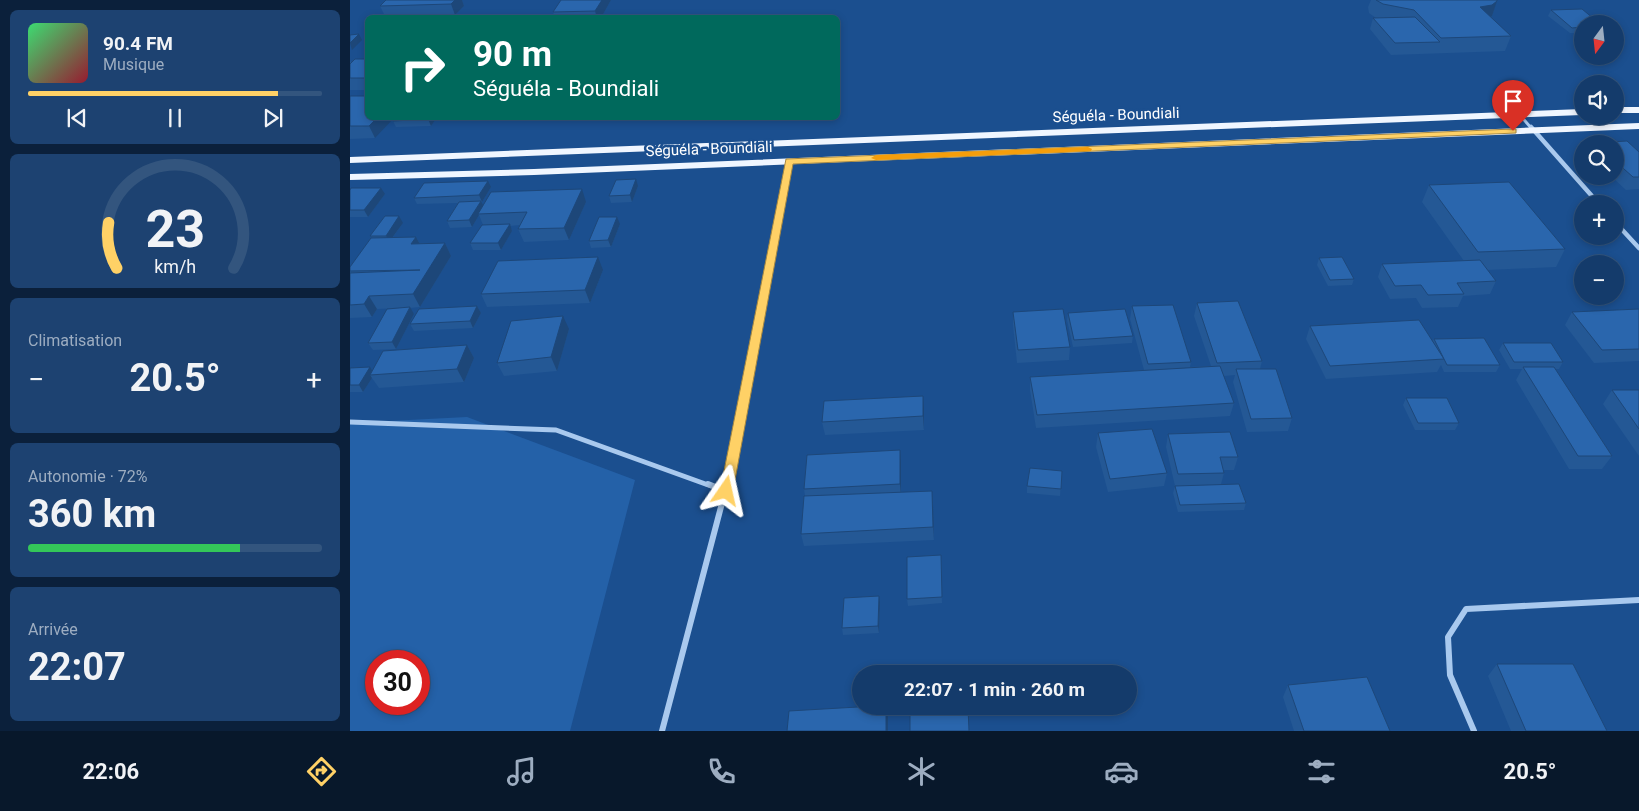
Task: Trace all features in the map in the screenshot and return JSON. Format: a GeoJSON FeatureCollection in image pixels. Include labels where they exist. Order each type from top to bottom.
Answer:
{"type":"FeatureCollection","features":[{"type":"Feature","properties":{"kind":"main road"},"geometry":{"type":"LineString","coordinates":[[1624,110],[1639,110]]}},
{"type":"Feature","properties":{"kind":"main road","name":"Séguéla - Boundiali"},"geometry":{"type":"LineString","coordinates":[[350,160],[1574,112]]}},
{"type":"Feature","properties":{"kind":"main road","name":"Séguéla - Boundiali"},"geometry":{"type":"LineString","coordinates":[[350,177],[1639,126]]}},
{"type":"Feature","properties":{"kind":"street"},"geometry":{"type":"LineString","coordinates":[[1520,114],[1591,195]]}},
{"type":"Feature","properties":{"kind":"street"},"geometry":{"type":"LineString","coordinates":[[662,731],[726,491],[789,161]]}},
{"type":"Feature","properties":{"kind":"street"},"geometry":{"type":"LineString","coordinates":[[1624,232],[1639,248]]}},
{"type":"Feature","properties":{"kind":"street"},"geometry":{"type":"LineString","coordinates":[[350,422],[556,430],[726,491]]}},
{"type":"Feature","properties":{"kind":"street"},"geometry":{"type":"LineString","coordinates":[[1474,731],[1450,675],[1448,637],[1466,609],[1639,600]]}},
{"type":"Feature","properties":{"kind":"shaded area"},"geometry":{"type":"Polygon","coordinates":[[[467,417],[635,480],[570,731],[350,731],[350,423],[467,417]]]}},
{"type":"Feature","properties":{"kind":"building"},"geometry":{"type":"Polygon","coordinates":[[[386,0],[455,0],[451,4],[380,6],[386,0]]]}},
{"type":"Feature","properties":{"kind":"building"},"geometry":{"type":"Polygon","coordinates":[[[561,0],[602,0],[595,11],[553,12],[561,0]]]}},
{"type":"Feature","properties":{"kind":"building"},"geometry":{"type":"Polygon","coordinates":[[[1376,0],[1497,0],[1492,5],[1480,7],[1511,36],[1441,38],[1414,10],[1383,4],[1376,0]]]}},
{"type":"Feature","properties":{"kind":"building"},"geometry":{"type":"Polygon","coordinates":[[[1582,9],[1589,15],[1574,15],[1574,28],[1572,28],[1551,10],[1582,9]]]}},
{"type":"Feature","properties":{"kind":"building"},"geometry":{"type":"Polygon","coordinates":[[[1415,17],[1440,42],[1395,43],[1373,18],[1415,17]]]}},
{"type":"Feature","properties":{"kind":"building"},"geometry":{"type":"Polygon","coordinates":[[[359,34],[350,43],[350,35],[359,34]]]}},
{"type":"Feature","properties":{"kind":"building"},"geometry":{"type":"Polygon","coordinates":[[[355,59],[365,59],[365,78],[350,78],[350,64],[355,59]]]}},
{"type":"Feature","properties":{"kind":"building"},"geometry":{"type":"Polygon","coordinates":[[[350,96],[365,96],[365,120],[375,120],[369,126],[350,126],[350,96]]]}},
{"type":"Feature","properties":{"kind":"building"},"geometry":{"type":"Polygon","coordinates":[[[1624,141],[1627,141],[1639,152],[1639,177],[1633,177],[1624,169],[1624,141]]]}},
{"type":"Feature","properties":{"kind":"building"},"geometry":{"type":"Polygon","coordinates":[[[636,179],[630,195],[609,196],[616,180],[636,179]]]}},
{"type":"Feature","properties":{"kind":"building"},"geometry":{"type":"Polygon","coordinates":[[[488,181],[479,195],[414,198],[424,183],[488,181]]]}},
{"type":"Feature","properties":{"kind":"building"},"geometry":{"type":"Polygon","coordinates":[[[1509,182],[1565,249],[1478,252],[1429,185],[1509,182]]]}},
{"type":"Feature","properties":{"kind":"building"},"geometry":{"type":"Polygon","coordinates":[[[351,188],[381,188],[364,210],[350,210],[351,188]]]}},
{"type":"Feature","properties":{"kind":"building"},"geometry":{"type":"Polygon","coordinates":[[[582,189],[564,228],[518,229],[527,212],[478,214],[491,192],[582,189]]]}},
{"type":"Feature","properties":{"kind":"building"},"geometry":{"type":"Polygon","coordinates":[[[481,201],[469,220],[447,221],[459,202],[481,201]]]}},
{"type":"Feature","properties":{"kind":"building"},"geometry":{"type":"Polygon","coordinates":[[[385,216],[399,216],[386,236],[370,236],[385,216]]]}},
{"type":"Feature","properties":{"kind":"building"},"geometry":{"type":"Polygon","coordinates":[[[599,217],[617,217],[608,240],[589,241],[599,217]]]}},
{"type":"Feature","properties":{"kind":"building"},"geometry":{"type":"Polygon","coordinates":[[[510,224],[498,243],[470,243],[482,225],[510,224]]]}},
{"type":"Feature","properties":{"kind":"building"},"geometry":{"type":"Polygon","coordinates":[[[416,237],[411,244],[445,243],[413,294],[369,296],[364,304],[350,305],[350,273],[420,270],[350,271],[350,267],[371,238],[416,237]]]}},
{"type":"Feature","properties":{"kind":"building"},"geometry":{"type":"Polygon","coordinates":[[[598,257],[585,290],[481,294],[498,261],[598,257]]]}},
{"type":"Feature","properties":{"kind":"building"},"geometry":{"type":"Polygon","coordinates":[[[1342,257],[1354,279],[1330,280],[1319,258],[1342,257]]]}},
{"type":"Feature","properties":{"kind":"building"},"geometry":{"type":"Polygon","coordinates":[[[1480,260],[1496,281],[1457,283],[1464,294],[1428,295],[1421,285],[1395,286],[1382,264],[1480,260]]]}},
{"type":"Feature","properties":{"kind":"building"},"geometry":{"type":"Polygon","coordinates":[[[1238,301],[1262,361],[1217,363],[1197,303],[1238,301]]]}},
{"type":"Feature","properties":{"kind":"building"},"geometry":{"type":"Polygon","coordinates":[[[1173,305],[1191,362],[1148,364],[1132,306],[1173,305]]]}},
{"type":"Feature","properties":{"kind":"building"},"geometry":{"type":"Polygon","coordinates":[[[477,306],[470,321],[410,324],[419,309],[477,306]]]}},
{"type":"Feature","properties":{"kind":"building"},"geometry":{"type":"Polygon","coordinates":[[[410,307],[392,342],[368,343],[387,309],[410,307]]]}},
{"type":"Feature","properties":{"kind":"building"},"geometry":{"type":"Polygon","coordinates":[[[1063,309],[1070,347],[1018,350],[1013,312],[1063,309]]]}},
{"type":"Feature","properties":{"kind":"building"},"geometry":{"type":"Polygon","coordinates":[[[1125,309],[1133,336],[1074,340],[1068,313],[1125,309]]]}},
{"type":"Feature","properties":{"kind":"building"},"geometry":{"type":"Polygon","coordinates":[[[1639,309],[1639,349],[1602,350],[1572,312],[1639,309]]]}},
{"type":"Feature","properties":{"kind":"building"},"geometry":{"type":"Polygon","coordinates":[[[563,316],[551,357],[497,363],[511,321],[563,316]]]}},
{"type":"Feature","properties":{"kind":"building"},"geometry":{"type":"Polygon","coordinates":[[[1419,320],[1444,359],[1330,366],[1310,326],[1419,320]]]}},
{"type":"Feature","properties":{"kind":"building"},"geometry":{"type":"Polygon","coordinates":[[[1484,338],[1500,365],[1447,365],[1434,339],[1484,338]]]}},
{"type":"Feature","properties":{"kind":"building"},"geometry":{"type":"Polygon","coordinates":[[[1503,343],[1551,343],[1563,362],[1514,362],[1503,343]]]}},
{"type":"Feature","properties":{"kind":"building"},"geometry":{"type":"Polygon","coordinates":[[[467,345],[457,369],[370,375],[383,351],[467,345]]]}},
{"type":"Feature","properties":{"kind":"building"},"geometry":{"type":"Polygon","coordinates":[[[1220,366],[1234,403],[1037,415],[1030,377],[1220,366]]]}},
{"type":"Feature","properties":{"kind":"building"},"geometry":{"type":"Polygon","coordinates":[[[370,367],[359,385],[350,385],[350,368],[370,367]]]}},
{"type":"Feature","properties":{"kind":"building"},"geometry":{"type":"Polygon","coordinates":[[[1523,367],[1554,367],[1612,456],[1578,456],[1523,367]]]}},
{"type":"Feature","properties":{"kind":"building"},"geometry":{"type":"Polygon","coordinates":[[[1236,369],[1276,369],[1292,418],[1251,419],[1236,369]]]}},
{"type":"Feature","properties":{"kind":"building"},"geometry":{"type":"Polygon","coordinates":[[[1612,390],[1639,390],[1639,429],[1612,390]]]}},
{"type":"Feature","properties":{"kind":"building"},"geometry":{"type":"Polygon","coordinates":[[[923,396],[923,416],[822,422],[824,401],[923,396]]]}},
{"type":"Feature","properties":{"kind":"building"},"geometry":{"type":"Polygon","coordinates":[[[1406,398],[1447,398],[1459,423],[1418,423],[1406,398]]]}},
{"type":"Feature","properties":{"kind":"building"},"geometry":{"type":"Polygon","coordinates":[[[1152,429],[1167,473],[1110,479],[1098,433],[1152,429]]]}},
{"type":"Feature","properties":{"kind":"building"},"geometry":{"type":"Polygon","coordinates":[[[1230,432],[1238,457],[1220,457],[1224,473],[1178,474],[1168,434],[1230,432]]]}},
{"type":"Feature","properties":{"kind":"building"},"geometry":{"type":"Polygon","coordinates":[[[900,450],[900,484],[804,489],[807,455],[900,450]]]}},
{"type":"Feature","properties":{"kind":"building"},"geometry":{"type":"Polygon","coordinates":[[[1030,468],[1062,471],[1061,489],[1027,486],[1030,468]]]}},
{"type":"Feature","properties":{"kind":"building"},"geometry":{"type":"Polygon","coordinates":[[[1239,484],[1246,503],[1180,505],[1175,486],[1239,484]]]}},
{"type":"Feature","properties":{"kind":"building"},"geometry":{"type":"Polygon","coordinates":[[[932,491],[933,527],[801,534],[804,496],[932,491]]]}},
{"type":"Feature","properties":{"kind":"building"},"geometry":{"type":"Polygon","coordinates":[[[941,555],[942,597],[907,599],[907,557],[941,555]]]}},
{"type":"Feature","properties":{"kind":"building"},"geometry":{"type":"Polygon","coordinates":[[[879,596],[878,626],[842,628],[844,598],[879,596]]]}},
{"type":"Feature","properties":{"kind":"building"},"geometry":{"type":"Polygon","coordinates":[[[1497,664],[1573,664],[1607,731],[1526,731],[1497,664]]]}},
{"type":"Feature","properties":{"kind":"building"},"geometry":{"type":"Polygon","coordinates":[[[1367,677],[1390,731],[1304,731],[1288,685],[1367,677]]]}},
{"type":"Feature","properties":{"kind":"building"},"geometry":{"type":"Polygon","coordinates":[[[852,707],[852,715],[886,715],[886,731],[787,731],[789,711],[852,707]]]}},
{"type":"Feature","properties":{"kind":"building"},"geometry":{"type":"Polygon","coordinates":[[[910,715],[968,715],[969,731],[910,731],[910,715]]]}},
{"type":"Feature","properties":{"kind":"slow traffic"},"geometry":{"type":"LineString","coordinates":[[876,158],[1088,149]]}},
{"type":"Feature","properties":{"kind":"route"},"geometry":{"type":"LineString","coordinates":[[726,491],[789,161],[1513,131]]}}]}
